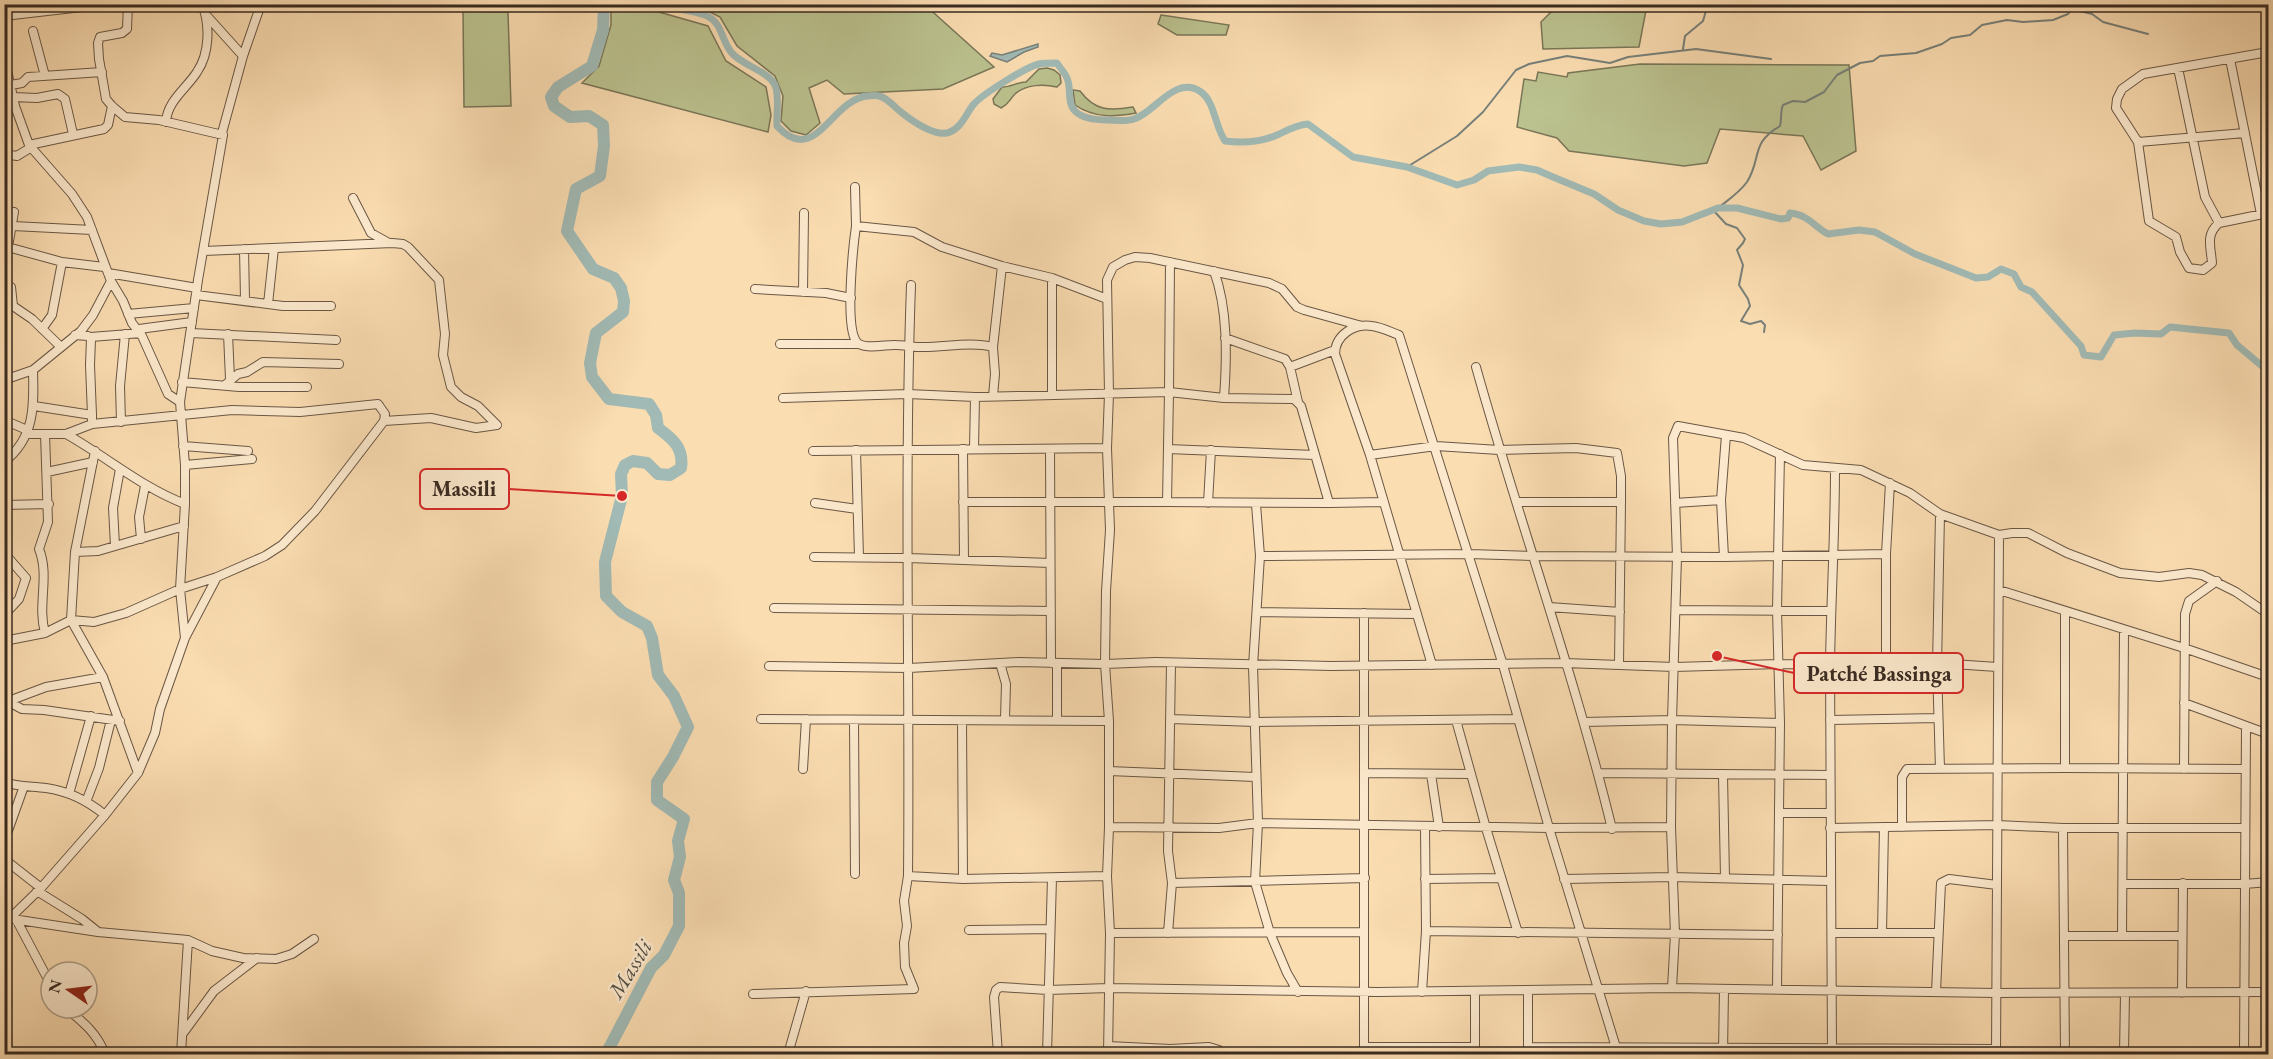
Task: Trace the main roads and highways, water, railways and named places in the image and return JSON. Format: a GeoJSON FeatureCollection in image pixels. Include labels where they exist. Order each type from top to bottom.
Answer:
{"type":"FeatureCollection","features":[{"type":"Feature","properties":{"kind":"water"},"geometry":{"type":"Polygon","coordinates":[[[1038,44],[1038,47],[1007,62],[990,56],[992,53],[1002,55],[1038,44]]]}},
{"type":"Feature","properties":{"kind":"waterway","name":"Massili"},"geometry":{"type":"LineString","coordinates":[[604,4],[603,30],[592,66],[558,87],[551,97],[554,106],[570,117],[589,116],[603,125],[604,146],[600,176],[576,189],[567,231],[593,269],[614,278],[621,288],[624,301],[623,312],[596,333],[590,363],[592,377],[609,399],[649,404],[656,415],[658,428],[676,445],[681,455],[681,468],[670,475],[658,474],[647,463],[633,461],[625,465],[621,474],[622,496],[605,562],[606,596],[622,612],[647,626],[652,638],[658,675],[674,696],[688,727],[657,782],[657,800],[684,819],[678,841],[680,857],[674,880],[679,893],[679,926],[664,955],[651,968],[606,1054]]}},
{"type":"Feature","properties":{"kind":"waterway"},"geometry":{"type":"LineString","coordinates":[[665,4],[709,17],[719,28],[735,57],[772,80],[778,100],[777,126],[790,137],[802,139],[812,136],[842,109],[866,96],[879,96],[885,99],[924,128],[938,133],[950,132],[961,124],[978,100],[1004,82],[1033,66],[1057,63],[1067,78],[1073,108],[1087,118],[1131,120],[1142,115],[1174,91],[1192,88],[1206,96],[1225,141],[1258,141],[1308,124],[1353,157],[1407,167],[1457,185],[1474,180],[1488,171],[1519,167],[1537,170],[1594,194],[1618,210],[1644,221],[1661,224],[1682,222],[1718,208],[1737,208],[1781,219],[1788,218],[1790,213],[1796,214],[1806,218],[1828,234],[1859,230],[1875,232],[1915,254],[1976,278],[1988,277],[2001,269],[2014,274],[2021,287],[2032,292],[2081,346],[2084,355],[2101,357],[2114,335],[2161,334],[2170,327],[2229,333],[2237,345],[2268,371]]}},
{"type":"Feature","properties":{"kind":"waterway"},"geometry":{"type":"LineString","coordinates":[[1683,49],[1685,36],[1703,21],[1708,4]]}},
{"type":"Feature","properties":{"kind":"waterway"},"geometry":{"type":"LineString","coordinates":[[1718,208],[1747,182],[1760,145],[1771,132],[1780,126],[1783,105],[1793,101],[1805,102],[1824,92],[1837,75],[1880,56],[1916,53],[1942,44],[1951,38],[1970,35],[1982,25],[2007,20],[2023,22],[2053,20],[2068,14],[2076,4]]}},
{"type":"Feature","properties":{"kind":"waterway"},"geometry":{"type":"LineString","coordinates":[[2072,9],[2092,14],[2103,22],[2148,34]]}},
{"type":"Feature","properties":{"kind":"waterway"},"geometry":{"type":"LineString","coordinates":[[1407,167],[1457,136],[1483,112],[1516,70],[1529,64],[1567,56],[1610,63],[1628,57],[1696,49],[1771,59]]}},
{"type":"Feature","properties":{"kind":"waterway"},"geometry":{"type":"LineString","coordinates":[[1713,210],[1726,224],[1737,228],[1745,239],[1737,250],[1743,265],[1739,285],[1750,306],[1741,321],[1750,324],[1761,321],[1765,325],[1764,332]]}},
{"type":"Feature","properties":{"kind":"place","name":"Massili"},"geometry":{"type":"Point","coordinates":[622,496]}},
{"type":"Feature","properties":{"kind":"place","name":"Patché Bassinga"},"geometry":{"type":"Point","coordinates":[1717,656]}}]}
